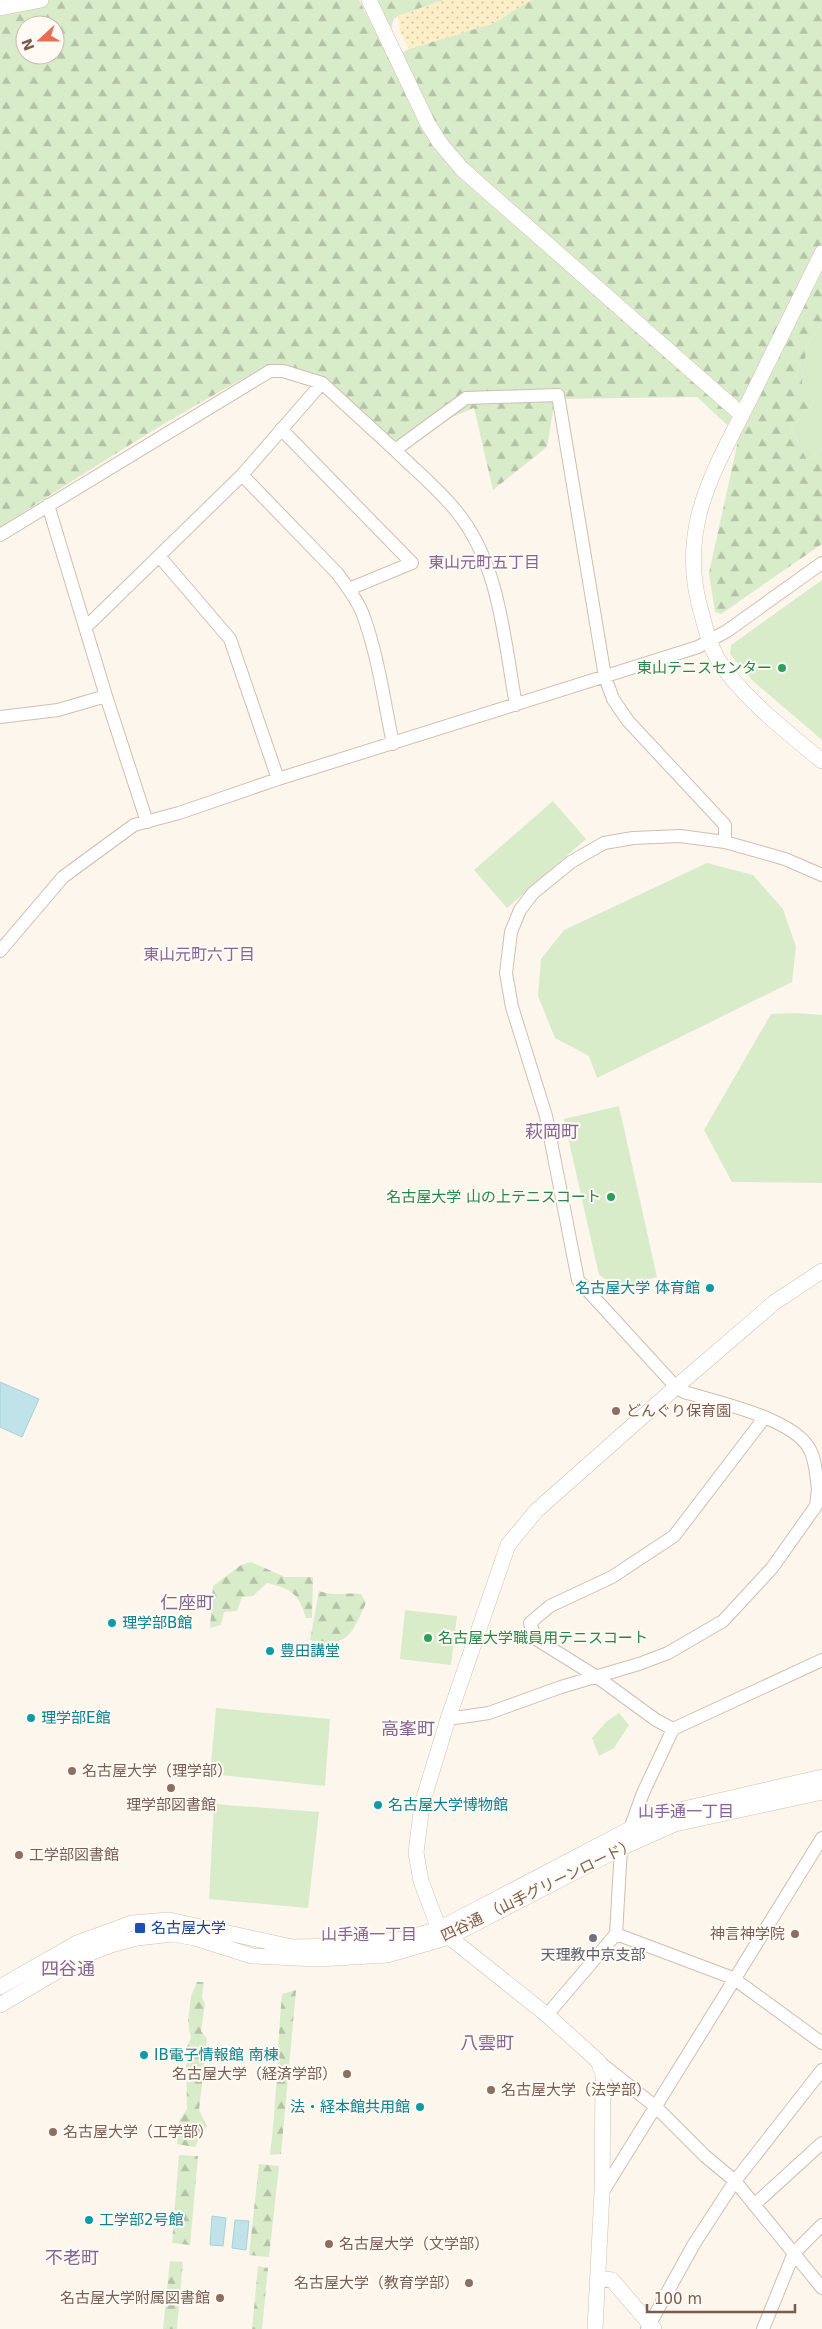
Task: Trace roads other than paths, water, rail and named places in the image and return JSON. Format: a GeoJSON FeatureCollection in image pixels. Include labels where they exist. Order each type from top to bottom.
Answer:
{"type":"FeatureCollection","features":[{"type":"Feature","properties":{"kind":"street"},"geometry":{"type":"LineString","coordinates":[[0,8],[41,0]]}},
{"type":"Feature","properties":{"kind":"street"},"geometry":{"type":"LineString","coordinates":[[369,0],[418,106],[440,143],[481,188],[742,415]]}},
{"type":"Feature","properties":{"kind":"street"},"geometry":{"type":"LineString","coordinates":[[822,254],[706,486],[694,538],[695,594],[709,640],[719,660],[757,705],[822,761]]}},
{"type":"Feature","properties":{"kind":"street"},"geometry":{"type":"LineString","coordinates":[[0,535],[270,371],[283,371],[322,383],[395,450],[457,512],[478,543],[491,574],[516,705]]}},
{"type":"Feature","properties":{"kind":"street"},"geometry":{"type":"LineString","coordinates":[[86,628],[242,474],[322,383]]}},
{"type":"Feature","properties":{"kind":"street"},"geometry":{"type":"LineString","coordinates":[[395,450],[466,398],[558,395],[605,677],[613,699],[628,721],[725,824],[725,842]]}},
{"type":"Feature","properties":{"kind":"street"},"geometry":{"type":"LineString","coordinates":[[281,429],[412,563],[349,589]]}},
{"type":"Feature","properties":{"kind":"street"},"geometry":{"type":"LineString","coordinates":[[242,474],[337,573],[362,611],[393,744]]}},
{"type":"Feature","properties":{"kind":"street"},"geometry":{"type":"LineString","coordinates":[[48,505],[106,696],[148,822]]}},
{"type":"Feature","properties":{"kind":"street"},"geometry":{"type":"LineString","coordinates":[[159,556],[230,639],[278,780]]}},
{"type":"Feature","properties":{"kind":"street"},"geometry":{"type":"LineString","coordinates":[[0,951],[63,877],[134,825],[698,647],[727,631],[822,563]]}},
{"type":"Feature","properties":{"kind":"street"},"geometry":{"type":"LineString","coordinates":[[0,718],[58,710],[106,696]]}},
{"type":"Feature","properties":{"kind":"street"},"geometry":{"type":"LineString","coordinates":[[448,1719],[489,1713],[561,1687],[668,1653],[723,1621],[772,1568],[816,1506],[820,1489],[815,1463],[809,1447],[798,1434],[765,1417],[684,1392],[676,1387],[578,1280],[546,1116],[512,1008],[506,973],[511,932],[520,910],[533,893],[571,862],[604,842],[632,838],[680,836],[725,842],[785,859],[822,875]]}},
{"type":"Feature","properties":{"kind":"street"},"geometry":{"type":"LineString","coordinates":[[822,1271],[775,1302],[676,1387],[536,1511],[508,1545],[448,1719],[422,1804],[416,1853],[421,1881],[444,1933],[547,2015],[656,2107],[705,2156],[734,2181],[822,2288]]}},
{"type":"Feature","properties":{"kind":"street"},"geometry":{"type":"LineString","coordinates":[[674,1729],[656,1720],[597,1677],[536,1639],[530,1623],[550,1606],[612,1577],[674,1536],[765,1417]]}},
{"type":"Feature","properties":{"kind":"street"},"geometry":{"type":"LineString","coordinates":[[630,1829],[643,1793],[674,1729],[822,1660]]}},
{"type":"Feature","properties":{"kind":"street"},"geometry":{"type":"LineString","coordinates":[[0,1987],[77,1942],[132,1923],[165,1919],[292,1947],[369,1944],[444,1933],[630,1829],[675,1811],[822,1777]]}},
{"type":"Feature","properties":{"kind":"street","name":"四谷通 （山手グリーンロード）"},"geometry":{"type":"LineString","coordinates":[[0,2005],[83,1956],[111,1945],[137,1938],[173,1934],[195,1938],[252,1956],[318,1959],[387,1955],[444,1933],[675,1824],[822,1792]]}},
{"type":"Feature","properties":{"kind":"street"},"geometry":{"type":"LineString","coordinates":[[602,2193],[733,1978],[822,1838]]}},
{"type":"Feature","properties":{"kind":"street"},"geometry":{"type":"LineString","coordinates":[[547,2015],[616,1934],[621,1848]]}},
{"type":"Feature","properties":{"kind":"street"},"geometry":{"type":"LineString","coordinates":[[616,1934],[733,1978],[822,2043]]}},
{"type":"Feature","properties":{"kind":"street"},"geometry":{"type":"LineString","coordinates":[[595,2329],[600,2278],[602,2193],[603,2074],[598,2060]]}},
{"type":"Feature","properties":{"kind":"street"},"geometry":{"type":"LineString","coordinates":[[600,2278],[612,2280],[650,2327],[694,2244],[734,2181],[822,2070]]}},
{"type":"Feature","properties":{"kind":"street"},"geometry":{"type":"LineString","coordinates":[[754,2205],[822,2143]]}},
{"type":"Feature","properties":{"kind":"street"},"geometry":{"type":"LineString","coordinates":[[762,2329],[794,2253],[822,2225]]}},
{"type":"Feature","properties":{"kind":"water"},"geometry":{"type":"Polygon","coordinates":[[[0,1382],[39,1399],[22,1437],[0,1427],[0,1382]]]}},
{"type":"Feature","properties":{"kind":"water"},"geometry":{"type":"Polygon","coordinates":[[[212,2216],[226,2218],[223,2246],[210,2245],[212,2216]]]}},
{"type":"Feature","properties":{"kind":"water"},"geometry":{"type":"Polygon","coordinates":[[[235,2220],[249,2221],[246,2250],[232,2248],[235,2220]]]}},
{"type":"Feature","properties":{"kind":"place","name":"東山テニスセンター"},"geometry":{"type":"Point","coordinates":[782,668]}},
{"type":"Feature","properties":{"kind":"place","name":"名古屋大学 山の上テニスコート"},"geometry":{"type":"Point","coordinates":[611,1197]}},
{"type":"Feature","properties":{"kind":"place","name":"名古屋大学 体育館"},"geometry":{"type":"Point","coordinates":[710,1288]}},
{"type":"Feature","properties":{"kind":"place","name":"どんぐり保育園"},"geometry":{"type":"Point","coordinates":[616,1411]}},
{"type":"Feature","properties":{"kind":"place","name":"理学部B館"},"geometry":{"type":"Point","coordinates":[112,1623]}},
{"type":"Feature","properties":{"kind":"place","name":"名古屋大学職員用テニスコート"},"geometry":{"type":"Point","coordinates":[428,1638]}},
{"type":"Feature","properties":{"kind":"place","name":"豊田講堂"},"geometry":{"type":"Point","coordinates":[270,1651]}},
{"type":"Feature","properties":{"kind":"place","name":"理学部E館"},"geometry":{"type":"Point","coordinates":[31,1718]}},
{"type":"Feature","properties":{"kind":"place","name":"名古屋大学（理学部）"},"geometry":{"type":"Point","coordinates":[72,1771]}},
{"type":"Feature","properties":{"kind":"place","name":"理学部図書館"},"geometry":{"type":"Point","coordinates":[171,1788]}},
{"type":"Feature","properties":{"kind":"place","name":"名古屋大学博物館"},"geometry":{"type":"Point","coordinates":[378,1805]}},
{"type":"Feature","properties":{"kind":"place","name":"工学部図書館"},"geometry":{"type":"Point","coordinates":[19,1855]}},
{"type":"Feature","properties":{"kind":"place","name":"名古屋大学"},"geometry":{"type":"Point","coordinates":[140,1928]}},
{"type":"Feature","properties":{"kind":"place","name":"神言神学院"},"geometry":{"type":"Point","coordinates":[795,1934]}},
{"type":"Feature","properties":{"kind":"place","name":"天理教中京支部"},"geometry":{"type":"Point","coordinates":[593,1938]}},
{"type":"Feature","properties":{"kind":"place","name":"IB電子情報館 南棟"},"geometry":{"type":"Point","coordinates":[144,2055]}},
{"type":"Feature","properties":{"kind":"place","name":"名古屋大学（経済学部）"},"geometry":{"type":"Point","coordinates":[347,2074]}},
{"type":"Feature","properties":{"kind":"place","name":"名古屋大学（法学部）"},"geometry":{"type":"Point","coordinates":[491,2090]}},
{"type":"Feature","properties":{"kind":"place","name":"法・経本館共用館"},"geometry":{"type":"Point","coordinates":[420,2107]}},
{"type":"Feature","properties":{"kind":"place","name":"名古屋大学（工学部）"},"geometry":{"type":"Point","coordinates":[53,2132]}},
{"type":"Feature","properties":{"kind":"place","name":"工学部2号館"},"geometry":{"type":"Point","coordinates":[89,2220]}},
{"type":"Feature","properties":{"kind":"place","name":"名古屋大学（文学部）"},"geometry":{"type":"Point","coordinates":[329,2244]}},
{"type":"Feature","properties":{"kind":"place","name":"名古屋大学（教育学部）"},"geometry":{"type":"Point","coordinates":[469,2283]}},
{"type":"Feature","properties":{"kind":"place","name":"名古屋大学附属図書館"},"geometry":{"type":"Point","coordinates":[220,2298]}},
{"type":"Feature","properties":{"kind":"district","name":"東山元町五丁目"},"geometry":{"type":"Point","coordinates":[484,562]}},
{"type":"Feature","properties":{"kind":"district","name":"東山元町六丁目"},"geometry":{"type":"Point","coordinates":[199,954]}},
{"type":"Feature","properties":{"kind":"district","name":"萩岡町"},"geometry":{"type":"Point","coordinates":[552,1131]}},
{"type":"Feature","properties":{"kind":"district","name":"仁座町"},"geometry":{"type":"Point","coordinates":[187,1602]}},
{"type":"Feature","properties":{"kind":"district","name":"高峯町"},"geometry":{"type":"Point","coordinates":[408,1728]}},
{"type":"Feature","properties":{"kind":"district","name":"山手通一丁目"},"geometry":{"type":"Point","coordinates":[686,1811]}},
{"type":"Feature","properties":{"kind":"district","name":"山手通一丁目"},"geometry":{"type":"Point","coordinates":[369,1934]}},
{"type":"Feature","properties":{"kind":"district","name":"四谷通"},"geometry":{"type":"Point","coordinates":[68,1968]}},
{"type":"Feature","properties":{"kind":"district","name":"八雲町"},"geometry":{"type":"Point","coordinates":[487,2042]}},
{"type":"Feature","properties":{"kind":"district","name":"不老町"},"geometry":{"type":"Point","coordinates":[72,2257]}}]}
